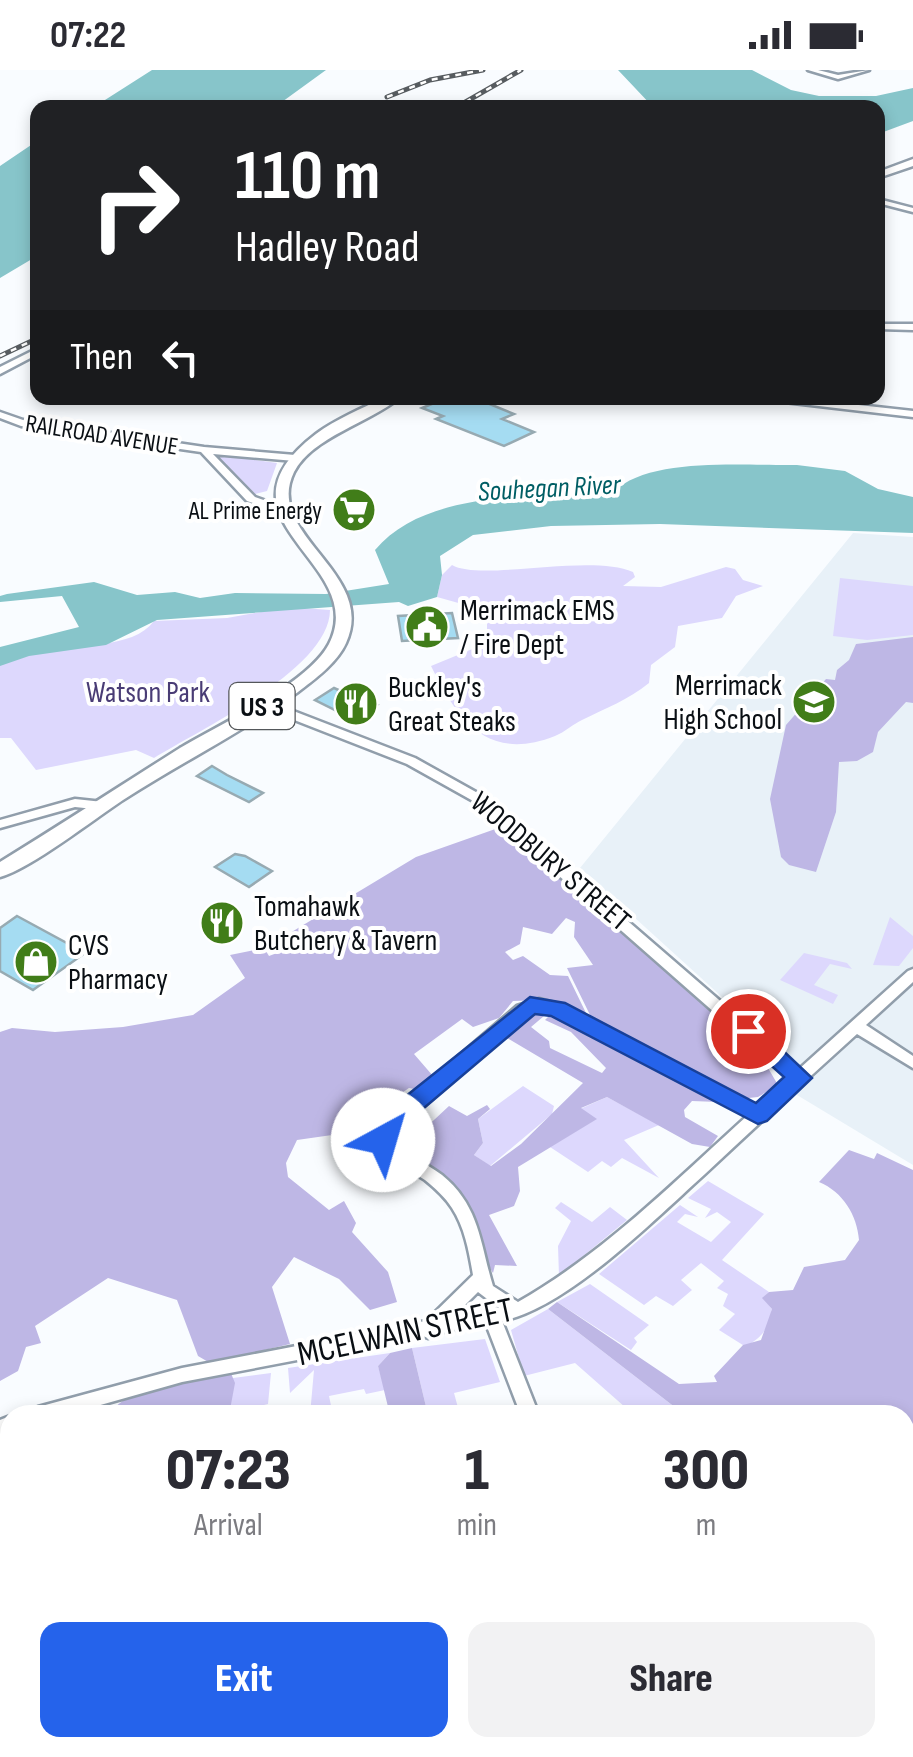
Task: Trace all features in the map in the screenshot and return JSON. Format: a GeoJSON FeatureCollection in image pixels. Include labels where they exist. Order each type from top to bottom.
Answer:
{"type":"FeatureCollection","features":[{"type":"Feature","properties":{"kind":"main road"},"geometry":{"type":"LineString","coordinates":[[885,172],[913,162]]}},
{"type":"Feature","properties":{"kind":"main road"},"geometry":{"type":"LineString","coordinates":[[282,510],[284,478],[294,458],[327,429],[377,405]]}},
{"type":"Feature","properties":{"kind":"main road","name":"US 3"},"geometry":{"type":"LineString","coordinates":[[0,872],[265,704],[325,660],[336,646],[346,620],[340,594],[282,510]]}},
{"type":"Feature","properties":{"kind":"street"},"geometry":{"type":"LineString","coordinates":[[812,70],[838,77],[866,70]]}},
{"type":"Feature","properties":{"kind":"street"},"geometry":{"type":"LineString","coordinates":[[885,203],[913,210]]}},
{"type":"Feature","properties":{"kind":"street"},"geometry":{"type":"LineString","coordinates":[[885,328],[913,327]]}},
{"type":"Feature","properties":{"kind":"street"},"geometry":{"type":"LineString","coordinates":[[0,371],[30,354]]}},
{"type":"Feature","properties":{"kind":"street"},"geometry":{"type":"LineString","coordinates":[[841,405],[913,414]]}},
{"type":"Feature","properties":{"kind":"street"},"geometry":{"type":"LineString","coordinates":[[884,405],[891,412]]}},
{"type":"Feature","properties":{"kind":"street","name":"RAILROAD AVENUE"},"geometry":{"type":"LineString","coordinates":[[0,415],[41,427],[204,450],[294,458]]}},
{"type":"Feature","properties":{"kind":"street","name":"RAILROAD AVENUE"},"geometry":{"type":"LineString","coordinates":[[204,450],[251,498],[282,510]]}},
{"type":"Feature","properties":{"kind":"street","name":"WOODBURY STREET"},"geometry":{"type":"LineString","coordinates":[[265,704],[411,761],[479,799],[799,1078]]}},
{"type":"Feature","properties":{"kind":"street"},"geometry":{"type":"LineString","coordinates":[[0,824],[75,802],[103,806]]}},
{"type":"Feature","properties":{"kind":"street","name":"MCELWAIN STREET"},"geometry":{"type":"LineString","coordinates":[[76,1405],[182,1375],[493,1319],[518,1311],[583,1271],[913,974]]}},
{"type":"Feature","properties":{"kind":"street"},"geometry":{"type":"LineString","coordinates":[[518,1311],[486,1290],[468,1214],[448,1188],[392,1152],[383,1140],[385,1126],[522,1009],[539,1004],[556,1008],[758,1115]]}},
{"type":"Feature","properties":{"kind":"street"},"geometry":{"type":"LineString","coordinates":[[856,1026],[913,1063]]}},
{"type":"Feature","properties":{"kind":"street"},"geometry":{"type":"LineString","coordinates":[[428,1331],[482,1277]]}},
{"type":"Feature","properties":{"kind":"street"},"geometry":{"type":"LineString","coordinates":[[493,1319],[526,1405]]}},
{"type":"Feature","properties":{"kind":"shaded area","name":"Merrimack High School"},"geometry":{"type":"Polygon","coordinates":[[[853,533],[913,537],[913,1165],[792,1092],[809,1076],[580,868],[853,533]]]}},
{"type":"Feature","properties":{"kind":"shaded area"},"geometry":{"type":"Polygon","coordinates":[[[913,637],[913,703],[906,702],[878,732],[873,752],[857,761],[839,762],[836,812],[816,872],[789,865],[781,857],[770,799],[786,725],[826,679],[835,680],[837,670],[849,660],[856,644],[913,637]]]}},
{"type":"Feature","properties":{"kind":"shaded area"},"geometry":{"type":"Polygon","coordinates":[[[501,827],[571,878],[761,1056],[778,1085],[758,1097],[730,1100],[585,1023],[590,1015],[567,968],[593,965],[574,937],[575,922],[566,918],[552,934],[523,927],[520,944],[505,952],[513,960],[523,956],[550,975],[568,976],[586,1013],[583,1017],[542,1000],[513,1001],[499,1018],[473,1027],[462,1019],[414,1054],[433,1076],[419,1090],[409,1088],[381,1107],[388,1117],[383,1122],[368,1128],[346,1123],[332,1135],[297,1140],[286,1163],[288,1177],[329,1210],[344,1201],[356,1223],[352,1232],[388,1272],[397,1302],[370,1310],[339,1279],[294,1257],[272,1287],[290,1344],[210,1363],[198,1356],[177,1300],[108,1278],[35,1326],[41,1343],[26,1347],[18,1371],[0,1381],[0,1032],[12,1028],[55,1032],[123,1027],[193,1015],[245,978],[230,955],[264,948],[269,956],[285,950],[280,939],[416,857],[501,827]]]}},
{"type":"Feature","properties":{"kind":"shaded area"},"geometry":{"type":"Polygon","coordinates":[[[530,1011],[544,1016],[531,1027],[549,1041],[550,1048],[602,1073],[606,1068],[571,1032],[545,1020],[554,1011],[718,1102],[692,1101],[684,1110],[685,1117],[718,1136],[710,1147],[692,1144],[607,1097],[581,1108],[597,1119],[518,1167],[520,1191],[514,1206],[489,1215],[517,1266],[495,1265],[493,1273],[463,1198],[448,1182],[413,1160],[405,1147],[449,1106],[467,1116],[487,1105],[490,1109],[478,1119],[483,1143],[474,1155],[491,1166],[521,1144],[583,1083],[507,1038],[530,1011]]]}},
{"type":"Feature","properties":{"kind":"shaded area"},"geometry":{"type":"Polygon","coordinates":[[[849,1150],[874,1159],[877,1153],[913,1170],[913,1405],[672,1405],[548,1309],[557,1302],[679,1384],[717,1382],[714,1376],[743,1345],[761,1340],[772,1309],[762,1298],[769,1292],[793,1290],[804,1267],[845,1260],[859,1240],[847,1205],[819,1182],[849,1150]]]}},
{"type":"Feature","properties":{"kind":"shaded area"},"geometry":{"type":"Polygon","coordinates":[[[412,1348],[426,1405],[388,1405],[378,1366],[390,1353],[412,1348]]]}},
{"type":"Feature","properties":{"kind":"shaded area"},"geometry":{"type":"Polygon","coordinates":[[[228,1366],[235,1383],[231,1405],[118,1405],[147,1388],[228,1366]]]}},
{"type":"Feature","properties":{"kind":"green space"},"geometry":{"type":"Polygon","coordinates":[[[216,457],[277,463],[267,491],[255,494],[216,457]]]}},
{"type":"Feature","properties":{"kind":"green space"},"geometry":{"type":"Polygon","coordinates":[[[452,565],[486,571],[614,567],[633,572],[635,577],[623,586],[661,587],[726,567],[735,569],[743,580],[763,586],[736,596],[722,618],[678,626],[675,647],[651,665],[649,683],[633,694],[555,736],[511,744],[493,740],[464,719],[431,666],[487,643],[487,611],[437,597],[442,575],[452,565]]]}},
{"type":"Feature","properties":{"kind":"green space"},"geometry":{"type":"Polygon","coordinates":[[[840,578],[913,586],[913,635],[867,640],[833,636],[840,578]]]}},
{"type":"Feature","properties":{"kind":"green space","name":"Watson Park"},"geometry":{"type":"Polygon","coordinates":[[[288,607],[330,610],[324,632],[309,654],[259,695],[154,758],[136,750],[36,770],[11,738],[0,738],[0,662],[39,650],[117,641],[132,637],[154,621],[227,618],[288,607]]]}},
{"type":"Feature","properties":{"kind":"green space"},"geometry":{"type":"Polygon","coordinates":[[[890,917],[913,936],[913,948],[899,966],[873,965],[890,917]]]}},
{"type":"Feature","properties":{"kind":"green space"},"geometry":{"type":"Polygon","coordinates":[[[804,953],[847,963],[852,969],[830,964],[814,985],[838,995],[833,1004],[780,980],[804,953]]]}},
{"type":"Feature","properties":{"kind":"green space"},"geometry":{"type":"Polygon","coordinates":[[[523,1086],[554,1106],[552,1114],[490,1166],[474,1155],[483,1143],[478,1119],[523,1086]]]}},
{"type":"Feature","properties":{"kind":"green space"},"geometry":{"type":"Polygon","coordinates":[[[607,1097],[659,1125],[624,1140],[659,1178],[622,1158],[611,1167],[602,1161],[588,1172],[550,1147],[596,1119],[580,1109],[607,1097]]]}},
{"type":"Feature","properties":{"kind":"green space"},"geometry":{"type":"Polygon","coordinates":[[[708,1181],[764,1214],[722,1260],[769,1292],[763,1298],[772,1309],[766,1328],[746,1347],[719,1330],[735,1314],[723,1306],[728,1294],[717,1288],[724,1281],[701,1263],[681,1280],[692,1290],[673,1306],[656,1296],[644,1305],[599,1274],[680,1205],[698,1217],[685,1214],[677,1222],[711,1242],[731,1222],[717,1212],[705,1218],[711,1209],[688,1198],[708,1181]]]}},
{"type":"Feature","properties":{"kind":"green space"},"geometry":{"type":"Polygon","coordinates":[[[561,1202],[592,1222],[610,1207],[627,1220],[559,1276],[558,1246],[571,1221],[555,1208],[561,1202]]]}},
{"type":"Feature","properties":{"kind":"green space"},"geometry":{"type":"Polygon","coordinates":[[[590,1284],[649,1325],[634,1338],[637,1342],[631,1350],[557,1302],[590,1284]]]}},
{"type":"Feature","properties":{"kind":"green space"},"geometry":{"type":"Polygon","coordinates":[[[548,1309],[672,1405],[623,1405],[575,1363],[524,1376],[511,1330],[548,1309]]]}},
{"type":"Feature","properties":{"kind":"green space"},"geometry":{"type":"Polygon","coordinates":[[[485,1339],[500,1382],[454,1393],[457,1405],[426,1405],[412,1348],[485,1339]]]}},
{"type":"Feature","properties":{"kind":"green space"},"geometry":{"type":"Polygon","coordinates":[[[390,1353],[378,1366],[385,1390],[366,1394],[364,1389],[329,1396],[331,1405],[311,1405],[314,1370],[290,1393],[288,1368],[390,1353]]]}},
{"type":"Feature","properties":{"kind":"green space"},"geometry":{"type":"Polygon","coordinates":[[[271,1373],[268,1404],[230,1405],[233,1378],[271,1373]]]}},
{"type":"Feature","properties":{"kind":"water"},"geometry":{"type":"Polygon","coordinates":[[[152,70],[326,70],[285,100],[105,100],[152,70]]]}},
{"type":"Feature","properties":{"kind":"water"},"geometry":{"type":"Polygon","coordinates":[[[618,70],[752,70],[791,90],[819,96],[876,96],[913,88],[913,121],[885,131],[885,100],[646,100],[618,70]]]}},
{"type":"Feature","properties":{"kind":"water"},"geometry":{"type":"Polygon","coordinates":[[[30,146],[30,260],[0,278],[0,166],[30,146]]]}},
{"type":"Feature","properties":{"kind":"water"},"geometry":{"type":"Polygon","coordinates":[[[797,465],[845,471],[878,489],[913,497],[913,533],[660,524],[551,526],[473,535],[440,556],[442,575],[437,597],[408,606],[399,602],[157,620],[106,645],[29,656],[0,666],[0,647],[79,627],[62,596],[0,602],[0,596],[7,594],[94,582],[137,595],[175,592],[200,598],[235,593],[326,594],[389,584],[375,550],[397,530],[454,506],[519,497],[614,492],[650,473],[674,468],[797,465]]]}},
{"type":"Feature","properties":{"kind":"building"},"geometry":{"type":"Polygon","coordinates":[[[492,405],[514,414],[502,419],[534,432],[504,446],[436,419],[443,416],[422,408],[492,405]]]}},
{"type":"Feature","properties":{"kind":"building","name":"Merrimack EMS / Fire Dept"},"geometry":{"type":"Polygon","coordinates":[[[452,613],[458,638],[402,641],[398,616],[452,613]]]}},
{"type":"Feature","properties":{"kind":"building","name":"Buckley's Great Steaks"},"geometry":{"type":"Polygon","coordinates":[[[334,688],[377,705],[355,720],[315,700],[334,688]]]}},
{"type":"Feature","properties":{"kind":"building"},"geometry":{"type":"Polygon","coordinates":[[[212,766],[263,793],[249,802],[197,776],[212,766]]]}},
{"type":"Feature","properties":{"kind":"building"},"geometry":{"type":"Polygon","coordinates":[[[235,854],[272,871],[249,887],[215,867],[235,854]]]}},
{"type":"Feature","properties":{"kind":"building","name":"CVS Pharmacy"},"geometry":{"type":"Polygon","coordinates":[[[17,916],[85,953],[33,990],[0,971],[0,928],[17,916]]]}},
{"type":"Feature","properties":{"kind":"railway"},"geometry":{"type":"LineString","coordinates":[[387,97],[430,80],[483,70]]}},
{"type":"Feature","properties":{"kind":"railway"},"geometry":{"type":"LineString","coordinates":[[469,100],[521,70]]}},
{"type":"Feature","properties":{"kind":"railway"},"geometry":{"type":"LineString","coordinates":[[0,356],[30,342]]}},
{"type":"Feature","properties":{"kind":"place","name":"AL Prime Energy"},"geometry":{"type":"Point","coordinates":[354,510]}},
{"type":"Feature","properties":{"kind":"place","name":"Merrimack EMS / Fire Dept"},"geometry":{"type":"Point","coordinates":[427,627]}},
{"type":"Feature","properties":{"kind":"place","name":"Merrimack High School"},"geometry":{"type":"Point","coordinates":[814,702]}},
{"type":"Feature","properties":{"kind":"place","name":"Buckley's Great Steaks"},"geometry":{"type":"Point","coordinates":[356,704]}},
{"type":"Feature","properties":{"kind":"place","name":"Tomahawk Butchery & Tavern"},"geometry":{"type":"Point","coordinates":[222,923]}},
{"type":"Feature","properties":{"kind":"place","name":"CVS Pharmacy"},"geometry":{"type":"Point","coordinates":[36,962]}},
{"type":"Feature","properties":{"kind":"route"},"geometry":{"type":"LineString","coordinates":[[383,1140],[385,1126],[514,1014],[530,1005],[556,1008],[758,1115],[799,1078],[748,1031]]}},
{"type":"Feature","properties":{"kind":"water label","name":"Souhegan River"},"geometry":{"type":"Point","coordinates":[549,487]}}]}
